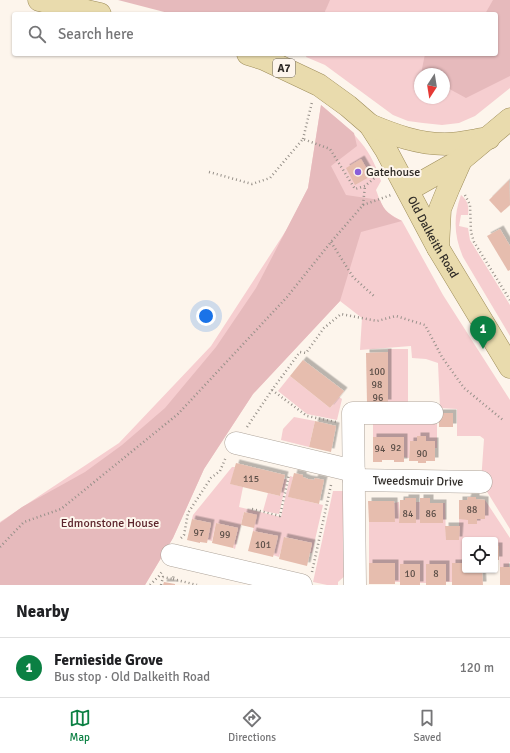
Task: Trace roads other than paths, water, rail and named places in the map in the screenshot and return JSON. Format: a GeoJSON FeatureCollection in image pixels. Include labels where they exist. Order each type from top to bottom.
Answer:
{"type":"FeatureCollection","features":[{"type":"Feature","properties":{"kind":"main road"},"geometry":{"type":"LineString","coordinates":[[39,0],[91,12]]}},
{"type":"Feature","properties":{"kind":"main road","name":"Old Dalkeith Road"},"geometry":{"type":"LineString","coordinates":[[254,56],[319,85],[348,106],[370,125],[386,150],[399,193],[438,248],[510,368]]}},
{"type":"Feature","properties":{"kind":"main road"},"geometry":{"type":"LineString","coordinates":[[399,193],[461,160],[510,119]]}},
{"type":"Feature","properties":{"kind":"main road"},"geometry":{"type":"LineString","coordinates":[[370,125],[397,136],[421,143],[447,144],[489,137]]}},
{"type":"Feature","properties":{"kind":"main road"},"geometry":{"type":"LineString","coordinates":[[438,248],[440,210],[448,187],[461,160]]}},
{"type":"Feature","properties":{"kind":"street"},"geometry":{"type":"LineString","coordinates":[[355,585],[348,473],[354,426],[353,413],[432,413]]}},
{"type":"Feature","properties":{"kind":"street","name":"Tweedsmuir Drive"},"geometry":{"type":"LineString","coordinates":[[236,442],[293,456],[348,473],[481,482]]}},
{"type":"Feature","properties":{"kind":"street"},"geometry":{"type":"LineString","coordinates":[[172,555],[306,581]]}},
{"type":"Feature","properties":{"kind":"place","name":"Gatehouse"},"geometry":{"type":"Point","coordinates":[358,172]}},
{"type":"Feature","properties":{"kind":"place","name":"Fernieside Grove"},"geometry":{"type":"Point","coordinates":[483,349]}},
{"type":"Feature","properties":{"kind":"park label","name":"Edmonstone House"},"geometry":{"type":"Point","coordinates":[110,523]}}]}
